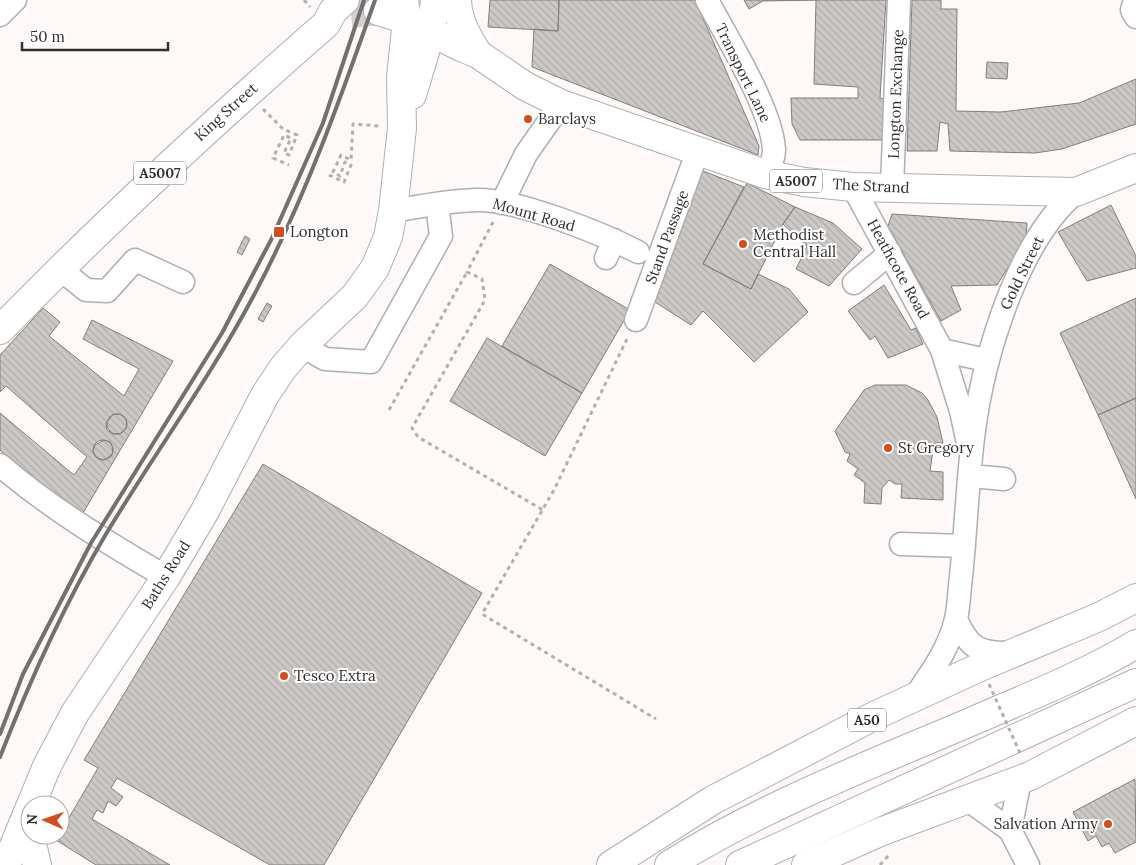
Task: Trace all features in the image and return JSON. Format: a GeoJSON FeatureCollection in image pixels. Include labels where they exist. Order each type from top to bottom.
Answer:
{"type":"FeatureCollection","features":[{"type":"Feature","properties":{"kind":"main road"},"geometry":{"type":"LineString","coordinates":[[402,128],[431,32],[435,0]]}},
{"type":"Feature","properties":{"kind":"main road"},"geometry":{"type":"LineString","coordinates":[[457,0],[458,14],[464,32],[478,54]]}},
{"type":"Feature","properties":{"kind":"main road","name":"King Street"},"geometry":{"type":"LineString","coordinates":[[0,330],[60,269],[247,93],[326,24],[333,11],[348,7]]}},
{"type":"Feature","properties":{"kind":"main road"},"geometry":{"type":"LineString","coordinates":[[402,128],[401,77],[406,10]]}},
{"type":"Feature","properties":{"kind":"main road","name":"A5007"},"geometry":{"type":"LineString","coordinates":[[378,11],[406,10],[431,32],[461,48],[478,54]]}},
{"type":"Feature","properties":{"kind":"main road","name":"The Strand"},"geometry":{"type":"LineString","coordinates":[[478,54],[525,86],[561,104],[697,153],[765,174],[804,182],[853,187],[1076,192],[1134,173]]}},
{"type":"Feature","properties":{"kind":"main road","name":"Baths Road"},"geometry":{"type":"LineString","coordinates":[[35,795],[47,766],[75,713],[166,577],[205,511],[265,395],[283,368],[302,346],[354,296],[375,268],[388,237],[393,211],[402,128]]}},
{"type":"Feature","properties":{"kind":"main road","name":"A50"},"geometry":{"type":"LineString","coordinates":[[611,865],[713,800],[914,698],[1012,653],[1099,617],[1136,598]]}},
{"type":"Feature","properties":{"kind":"main road"},"geometry":{"type":"LineString","coordinates":[[669,865],[747,822],[800,796],[1064,682],[1136,644]]}},
{"type":"Feature","properties":{"kind":"main road"},"geometry":{"type":"LineString","coordinates":[[740,865],[1136,683]]}},
{"type":"Feature","properties":{"kind":"main road"},"geometry":{"type":"LineString","coordinates":[[806,865],[880,832],[967,799],[1020,766],[1064,759],[1136,720]]}},
{"type":"Feature","properties":{"kind":"main road","name":"Baths Road"},"geometry":{"type":"LineString","coordinates":[[6,865],[20,830]]}},
{"type":"Feature","properties":{"kind":"main road"},"geometry":{"type":"LineString","coordinates":[[34,845],[37,865]]}},
{"type":"Feature","properties":{"kind":"street"},"geometry":{"type":"LineString","coordinates":[[0,15],[15,0]]}},
{"type":"Feature","properties":{"kind":"street","name":"Transport Lane"},"geometry":{"type":"LineString","coordinates":[[707,0],[767,116],[774,150],[772,164],[765,174]]}},
{"type":"Feature","properties":{"kind":"street","name":"Longton Exchange"},"geometry":{"type":"LineString","coordinates":[[892,188],[899,0]]}},
{"type":"Feature","properties":{"kind":"street"},"geometry":{"type":"LineString","coordinates":[[502,203],[526,154],[561,104]]}},
{"type":"Feature","properties":{"kind":"street","name":"Stand Passage"},"geometry":{"type":"LineString","coordinates":[[636,320],[697,153]]}},
{"type":"Feature","properties":{"kind":"street","name":"Heathcote Road"},"geometry":{"type":"LineString","coordinates":[[853,187],[942,350],[961,411],[970,467]]}},
{"type":"Feature","properties":{"kind":"street","name":"Gold Street"},"geometry":{"type":"LineString","coordinates":[[988,364],[1007,299],[1014,282],[1047,222],[1062,204],[1076,192]]}},
{"type":"Feature","properties":{"kind":"street","name":"Mount Road"},"geometry":{"type":"LineString","coordinates":[[393,211],[478,200],[502,203],[540,214],[610,249],[638,252]]}},
{"type":"Feature","properties":{"kind":"street"},"geometry":{"type":"LineString","coordinates":[[302,346],[325,359],[371,362],[441,236],[437,204]]}},
{"type":"Feature","properties":{"kind":"street"},"geometry":{"type":"LineString","coordinates":[[854,283],[890,253]]}},
{"type":"Feature","properties":{"kind":"street"},"geometry":{"type":"LineString","coordinates":[[60,269],[86,290],[107,291],[135,260],[183,282]]}},
{"type":"Feature","properties":{"kind":"street"},"geometry":{"type":"LineString","coordinates":[[942,350],[980,359],[988,364]]}},
{"type":"Feature","properties":{"kind":"street","name":"Heathcote Road"},"geometry":{"type":"LineString","coordinates":[[914,698],[940,660],[956,619],[970,467],[988,364]]}},
{"type":"Feature","properties":{"kind":"street"},"geometry":{"type":"LineString","coordinates":[[0,465],[22,485],[87,531],[166,577]]}},
{"type":"Feature","properties":{"kind":"street"},"geometry":{"type":"LineString","coordinates":[[970,467],[1004,479]]}},
{"type":"Feature","properties":{"kind":"street"},"geometry":{"type":"LineString","coordinates":[[901,544],[964,546]]}},
{"type":"Feature","properties":{"kind":"street"},"geometry":{"type":"LineString","coordinates":[[956,619],[963,635],[971,644],[992,653],[1012,653]]}},
{"type":"Feature","properties":{"kind":"street"},"geometry":{"type":"LineString","coordinates":[[1010,830],[1020,766]]}},
{"type":"Feature","properties":{"kind":"street"},"geometry":{"type":"LineString","coordinates":[[967,799],[1010,830],[1028,865]]}},
{"type":"Feature","properties":{"kind":"path"},"geometry":{"type":"LineString","coordinates":[[247,93],[283,128],[297,135],[289,155],[284,153],[291,138],[284,135],[273,158],[289,165]]}},
{"type":"Feature","properties":{"kind":"path"},"geometry":{"type":"LineString","coordinates":[[329,175],[344,182],[351,165],[345,162],[340,176],[333,172],[341,155],[350,160],[353,124],[402,128]]}},
{"type":"Feature","properties":{"kind":"path"},"geometry":{"type":"LineString","coordinates":[[389,410],[467,272],[502,203]]}},
{"type":"Feature","properties":{"kind":"path"},"geometry":{"type":"LineString","coordinates":[[467,272],[482,279],[485,300],[412,428],[418,437],[543,510]]}},
{"type":"Feature","properties":{"kind":"path"},"geometry":{"type":"LineString","coordinates":[[636,320],[543,510],[482,614],[656,719]]}},
{"type":"Feature","properties":{"kind":"path"},"geometry":{"type":"LineString","coordinates":[[989,684],[1020,766]]}},
{"type":"Feature","properties":{"kind":"building"},"geometry":{"type":"Polygon","coordinates":[[[490,0],[559,0],[558,31],[488,27],[490,0]]]}},
{"type":"Feature","properties":{"kind":"building"},"geometry":{"type":"Polygon","coordinates":[[[559,0],[695,0],[759,146],[758,155],[532,67],[534,29],[558,31],[559,0]]]}},
{"type":"Feature","properties":{"kind":"building"},"geometry":{"type":"Polygon","coordinates":[[[744,0],[816,0],[763,1],[749,9],[744,0]]]}},
{"type":"Feature","properties":{"kind":"building"},"geometry":{"type":"Polygon","coordinates":[[[816,0],[886,0],[880,98],[884,99],[883,140],[800,140],[792,124],[791,98],[858,98],[858,87],[814,84],[816,0]]]}},
{"type":"Feature","properties":{"kind":"building"},"geometry":{"type":"Polygon","coordinates":[[[912,0],[941,0],[941,9],[957,9],[956,111],[1001,112],[1079,103],[1136,79],[1136,124],[1062,149],[1035,153],[950,151],[948,124],[940,122],[937,151],[907,151],[912,0]]]}},
{"type":"Feature","properties":{"kind":"building"},"geometry":{"type":"Polygon","coordinates":[[[987,62],[1008,63],[1007,79],[986,78],[987,62]]]}},
{"type":"Feature","properties":{"kind":"building"},"geometry":{"type":"Polygon","coordinates":[[[703,171],[744,187],[703,264],[751,289],[758,274],[789,289],[808,312],[754,362],[703,311],[691,325],[655,302],[703,171]]]}},
{"type":"Feature","properties":{"kind":"building","name":"Methodist Central Hall"},"geometry":{"type":"Polygon","coordinates":[[[747,183],[795,207],[783,224],[751,289],[703,264],[747,183]]]}},
{"type":"Feature","properties":{"kind":"building"},"geometry":{"type":"Polygon","coordinates":[[[1111,205],[1136,256],[1136,268],[1087,281],[1058,232],[1111,205]]]}},
{"type":"Feature","properties":{"kind":"building"},"geometry":{"type":"Polygon","coordinates":[[[795,207],[833,223],[862,249],[829,286],[796,269],[807,246],[783,224],[795,207]]]}},
{"type":"Feature","properties":{"kind":"building"},"geometry":{"type":"Polygon","coordinates":[[[892,214],[1027,223],[1026,239],[997,285],[951,286],[961,310],[941,321],[888,226],[892,214]]]}},
{"type":"Feature","properties":{"kind":"building"},"geometry":{"type":"Polygon","coordinates":[[[245,236],[250,239],[242,255],[237,252],[245,236]]]}},
{"type":"Feature","properties":{"kind":"building"},"geometry":{"type":"Polygon","coordinates":[[[550,264],[630,310],[582,393],[502,346],[550,264]]]}},
{"type":"Feature","properties":{"kind":"building"},"geometry":{"type":"Polygon","coordinates":[[[884,285],[911,330],[916,328],[923,344],[888,358],[875,336],[870,340],[848,311],[884,285]]]}},
{"type":"Feature","properties":{"kind":"building"},"geometry":{"type":"Polygon","coordinates":[[[1136,298],[1136,398],[1098,415],[1060,333],[1136,298]]]}},
{"type":"Feature","properties":{"kind":"building"},"geometry":{"type":"Polygon","coordinates":[[[267,303],[272,306],[263,322],[258,319],[267,303]]]}},
{"type":"Feature","properties":{"kind":"building"},"geometry":{"type":"Polygon","coordinates":[[[43,308],[60,322],[49,336],[124,396],[139,369],[83,339],[92,320],[173,361],[80,518],[0,450],[0,413],[74,475],[87,457],[6,386],[0,392],[0,355],[43,308]],[[113,414],[106,423],[107,430],[113,434],[120,434],[127,426],[126,419],[120,414],[113,414]],[[104,440],[95,445],[93,451],[96,457],[103,460],[112,455],[113,448],[110,442],[104,440]]]}},
{"type":"Feature","properties":{"kind":"building"},"geometry":{"type":"Polygon","coordinates":[[[487,338],[582,393],[545,456],[450,401],[487,338]]]}},
{"type":"Feature","properties":{"kind":"building","name":"St Gregory"},"geometry":{"type":"Polygon","coordinates":[[[875,385],[906,385],[922,393],[928,400],[937,417],[943,443],[934,443],[930,471],[943,472],[943,500],[901,498],[902,484],[895,484],[889,480],[882,488],[881,504],[864,503],[865,483],[854,475],[858,469],[847,461],[850,454],[845,452],[835,431],[864,390],[875,385]]]}},
{"type":"Feature","properties":{"kind":"building"},"geometry":{"type":"Polygon","coordinates":[[[1136,398],[1136,499],[1098,415],[1136,398]]]}},
{"type":"Feature","properties":{"kind":"building"},"geometry":{"type":"Polygon","coordinates":[[[113,414],[121,414],[127,420],[127,428],[121,434],[113,434],[107,428],[107,420],[113,414]]]}},
{"type":"Feature","properties":{"kind":"building"},"geometry":{"type":"Polygon","coordinates":[[[103,440],[110,443],[113,450],[110,457],[103,460],[96,457],[93,450],[96,443],[103,440]]]}},
{"type":"Feature","properties":{"kind":"building","name":"Tesco Extra"},"geometry":{"type":"Polygon","coordinates":[[[263,464],[482,593],[324,865],[270,865],[117,778],[111,788],[123,797],[116,806],[108,801],[103,813],[97,810],[92,819],[170,865],[96,865],[64,845],[70,845],[70,816],[98,768],[84,760],[263,464]]]}},
{"type":"Feature","properties":{"kind":"building","name":"Salvation Army"},"geometry":{"type":"Polygon","coordinates":[[[1135,779],[1136,842],[1115,853],[1109,843],[1102,847],[1096,836],[1088,841],[1073,812],[1135,779]]]}},
{"type":"Feature","properties":{"kind":"tunnel"},"geometry":{"type":"LineString","coordinates":[[351,14],[378,11]]}},
{"type":"Feature","properties":{"kind":"railway"},"geometry":{"type":"LineString","coordinates":[[0,734],[23,674],[91,543],[222,333],[272,238],[323,123],[364,0]]}},
{"type":"Feature","properties":{"kind":"railway"},"geometry":{"type":"LineString","coordinates":[[0,757],[23,700],[76,588],[124,504],[237,326],[272,259],[320,150],[375,0]]}},
{"type":"Feature","properties":{"kind":"place","name":"Barclays"},"geometry":{"type":"Point","coordinates":[528,119]}},
{"type":"Feature","properties":{"kind":"place","name":"Longton"},"geometry":{"type":"Point","coordinates":[279,232]}},
{"type":"Feature","properties":{"kind":"place","name":"Methodist Central Hall"},"geometry":{"type":"Point","coordinates":[743,244]}},
{"type":"Feature","properties":{"kind":"place","name":"St Gregory"},"geometry":{"type":"Point","coordinates":[888,448]}},
{"type":"Feature","properties":{"kind":"place","name":"Tesco Extra"},"geometry":{"type":"Point","coordinates":[284,676]}},
{"type":"Feature","properties":{"kind":"place","name":"Salvation Army"},"geometry":{"type":"Point","coordinates":[1108,824]}}]}
